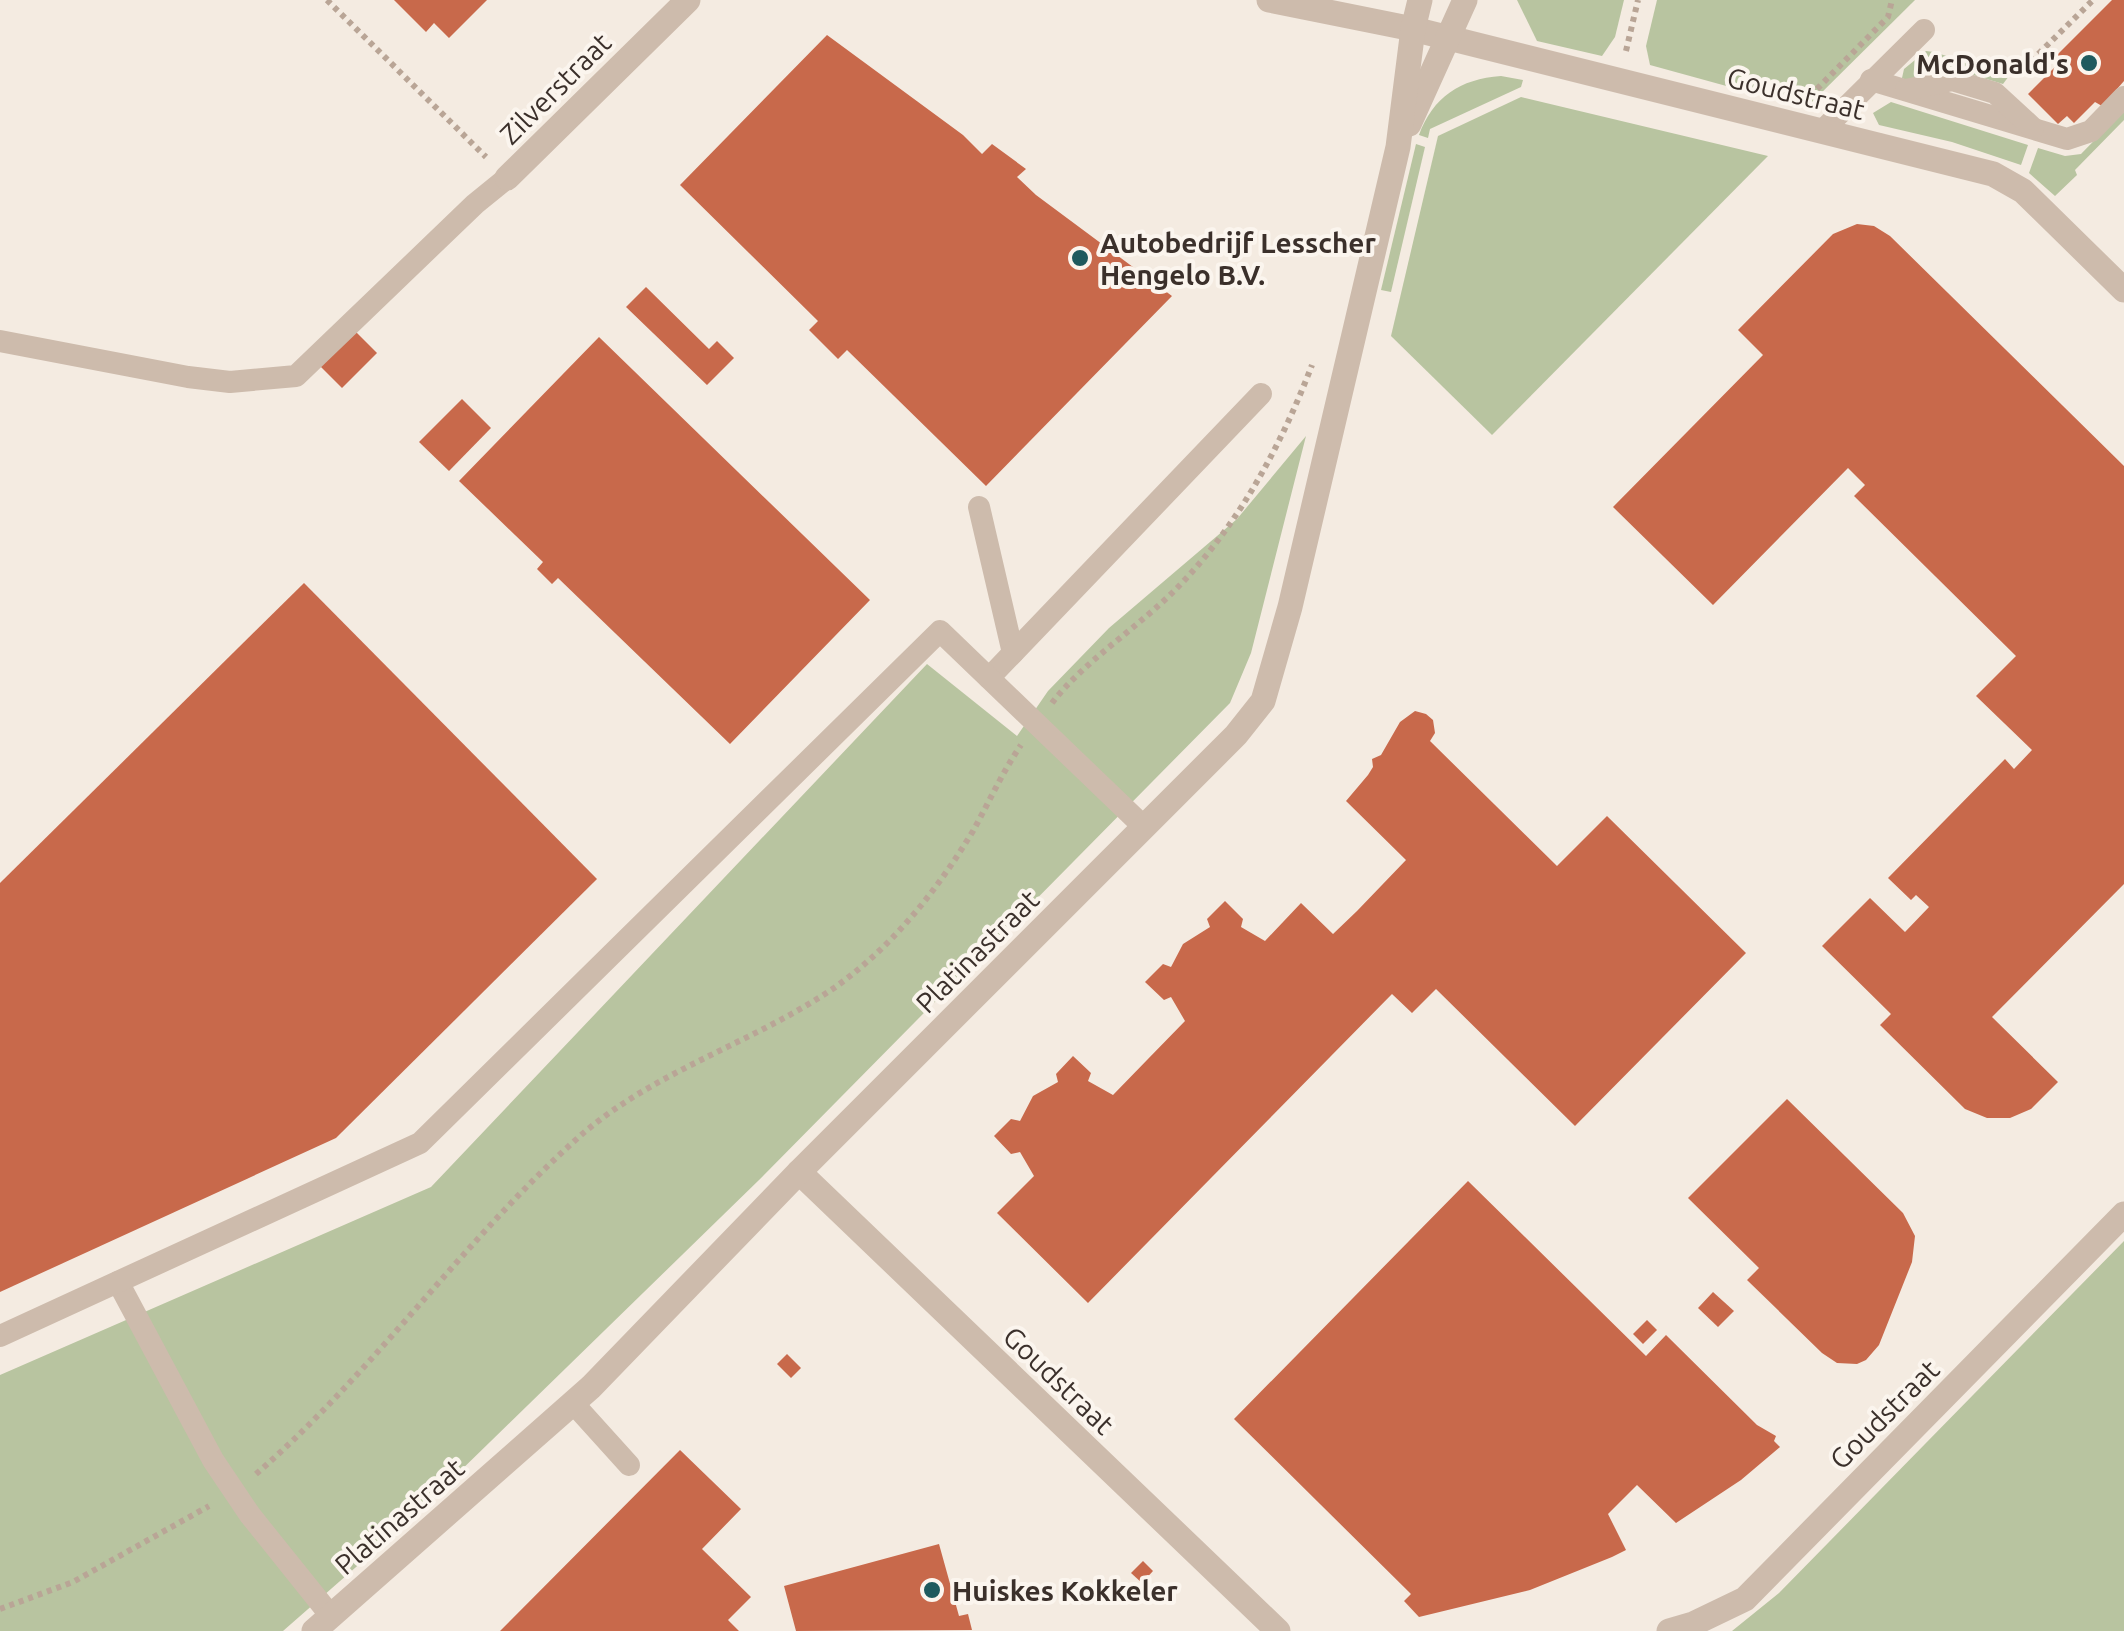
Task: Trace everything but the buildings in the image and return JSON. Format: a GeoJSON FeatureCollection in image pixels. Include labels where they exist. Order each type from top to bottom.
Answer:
{"type":"FeatureCollection","features":[{"type":"Feature","properties":{"kind":"street","name":"Zilverstraat"},"geometry":{"type":"LineString","coordinates":[[507,178],[688,0]]}},
{"type":"Feature","properties":{"kind":"street"},"geometry":{"type":"LineString","coordinates":[[1269,0],[1413,29]]}},
{"type":"Feature","properties":{"kind":"street","name":"Platinastraat"},"geometry":{"type":"LineString","coordinates":[[322,1624],[572,1403],[1144,828],[1263,701],[1278,658],[1398,147],[1420,0]]}},
{"type":"Feature","properties":{"kind":"street","name":"Platinastraat"},"geometry":{"type":"LineString","coordinates":[[1398,147],[1464,0]]}},
{"type":"Feature","properties":{"kind":"street","name":"Goudstraat"},"geometry":{"type":"LineString","coordinates":[[1413,29],[1994,174],[2023,191],[2124,290]]}},
{"type":"Feature","properties":{"kind":"street","name":"Goudstraat"},"geometry":{"type":"LineString","coordinates":[[799,1172],[1278,1631]]}},
{"type":"Feature","properties":{"kind":"street","name":"Goudstraat"},"geometry":{"type":"LineString","coordinates":[[1668,1631],[1694,1624],[1745,1599],[2124,1214]]}},
{"type":"Feature","properties":{"kind":"lane"},"geometry":{"type":"LineString","coordinates":[[1822,131],[1924,30]]}},
{"type":"Feature","properties":{"kind":"lane"},"geometry":{"type":"LineString","coordinates":[[1871,80],[2067,139],[2091,131],[2124,97]]}},
{"type":"Feature","properties":{"kind":"lane"},"geometry":{"type":"LineString","coordinates":[[0,341],[188,378],[230,382],[296,376],[507,178]]}},
{"type":"Feature","properties":{"kind":"lane"},"geometry":{"type":"LineString","coordinates":[[989,678],[1261,394]]}},
{"type":"Feature","properties":{"kind":"lane"},"geometry":{"type":"LineString","coordinates":[[980,507],[1013,653]]}},
{"type":"Feature","properties":{"kind":"lane"},"geometry":{"type":"LineString","coordinates":[[0,1336],[420,1143],[940,631],[1144,828]]}},
{"type":"Feature","properties":{"kind":"lane"},"geometry":{"type":"LineString","coordinates":[[118,1282],[213,1460],[322,1624]]}},
{"type":"Feature","properties":{"kind":"lane"},"geometry":{"type":"LineString","coordinates":[[572,1403],[629,1466]]}},
{"type":"Feature","properties":{"kind":"path"},"geometry":{"type":"LineString","coordinates":[[327,0],[507,178]]}},
{"type":"Feature","properties":{"kind":"path"},"geometry":{"type":"LineString","coordinates":[[1619,82],[1638,0]]}},
{"type":"Feature","properties":{"kind":"path"},"geometry":{"type":"LineString","coordinates":[[1785,122],[1888,17],[1892,0]]}},
{"type":"Feature","properties":{"kind":"path"},"geometry":{"type":"LineString","coordinates":[[2038,132],[2044,116],[2013,78],[2092,0]]}},
{"type":"Feature","properties":{"kind":"path"},"geometry":{"type":"LineString","coordinates":[[0,1609],[73,1582],[234,1491],[304,1433],[470,1244],[539,1172],[590,1127],[692,1065],[834,988],[890,942],[928,899],[973,830],[1004,771],[1059,693],[1177,588],[1208,552],[1270,462],[1317,354]]}},
{"type":"Feature","properties":{"kind":"green space"},"geometry":{"type":"Polygon","coordinates":[[[1517,0],[1624,0],[1615,37],[1602,56],[1537,41],[1517,0]]]}},
{"type":"Feature","properties":{"kind":"green space"},"geometry":{"type":"Polygon","coordinates":[[[1657,0],[1915,0],[1806,108],[1650,65],[1646,46],[1657,0]]]}},
{"type":"Feature","properties":{"kind":"green space"},"geometry":{"type":"Polygon","coordinates":[[[1926,51],[2009,76],[2003,84],[1960,71],[1908,81],[1902,78],[1904,69],[1926,51]]]}},
{"type":"Feature","properties":{"kind":"green space"},"geometry":{"type":"Polygon","coordinates":[[[1501,76],[1523,80],[1521,87],[1430,129],[1428,138],[1419,135],[1432,110],[1450,92],[1473,81],[1501,76]]]}},
{"type":"Feature","properties":{"kind":"green space"},"geometry":{"type":"Polygon","coordinates":[[[1521,97],[1768,156],[1492,435],[1391,336],[1438,136],[1521,97]]]}},
{"type":"Feature","properties":{"kind":"green space"},"geometry":{"type":"Polygon","coordinates":[[[1891,102],[2028,145],[2021,165],[1952,142],[1879,125],[1873,113],[1891,102]]]}},
{"type":"Feature","properties":{"kind":"green space"},"geometry":{"type":"Polygon","coordinates":[[[2124,110],[2124,120],[2055,196],[2029,173],[2038,148],[2065,156],[2081,154],[2124,110]]]}},
{"type":"Feature","properties":{"kind":"green space"},"geometry":{"type":"Polygon","coordinates":[[[1416,144],[1425,147],[1391,292],[1381,290],[1416,144]]]}},
{"type":"Feature","properties":{"kind":"green space"},"geometry":{"type":"Polygon","coordinates":[[[1306,436],[1251,653],[1230,703],[759,1180],[412,1518],[283,1631],[0,1631],[0,1375],[431,1187],[927,664],[1017,736],[1048,691],[1109,628],[1237,519],[1306,436]]]}},
{"type":"Feature","properties":{"kind":"green space"},"geometry":{"type":"Polygon","coordinates":[[[2124,1241],[2124,1631],[1732,1631],[1779,1593],[2124,1241]]]}},
{"type":"Feature","properties":{"kind":"place","name":"McDonald's"},"geometry":{"type":"Point","coordinates":[2089,63]}},
{"type":"Feature","properties":{"kind":"place","name":"Autobedrijf Lesscher Hengelo B.V."},"geometry":{"type":"Point","coordinates":[1080,258]}},
{"type":"Feature","properties":{"kind":"place","name":"Huiskes Kokkeler"},"geometry":{"type":"Point","coordinates":[932,1590]}}]}
